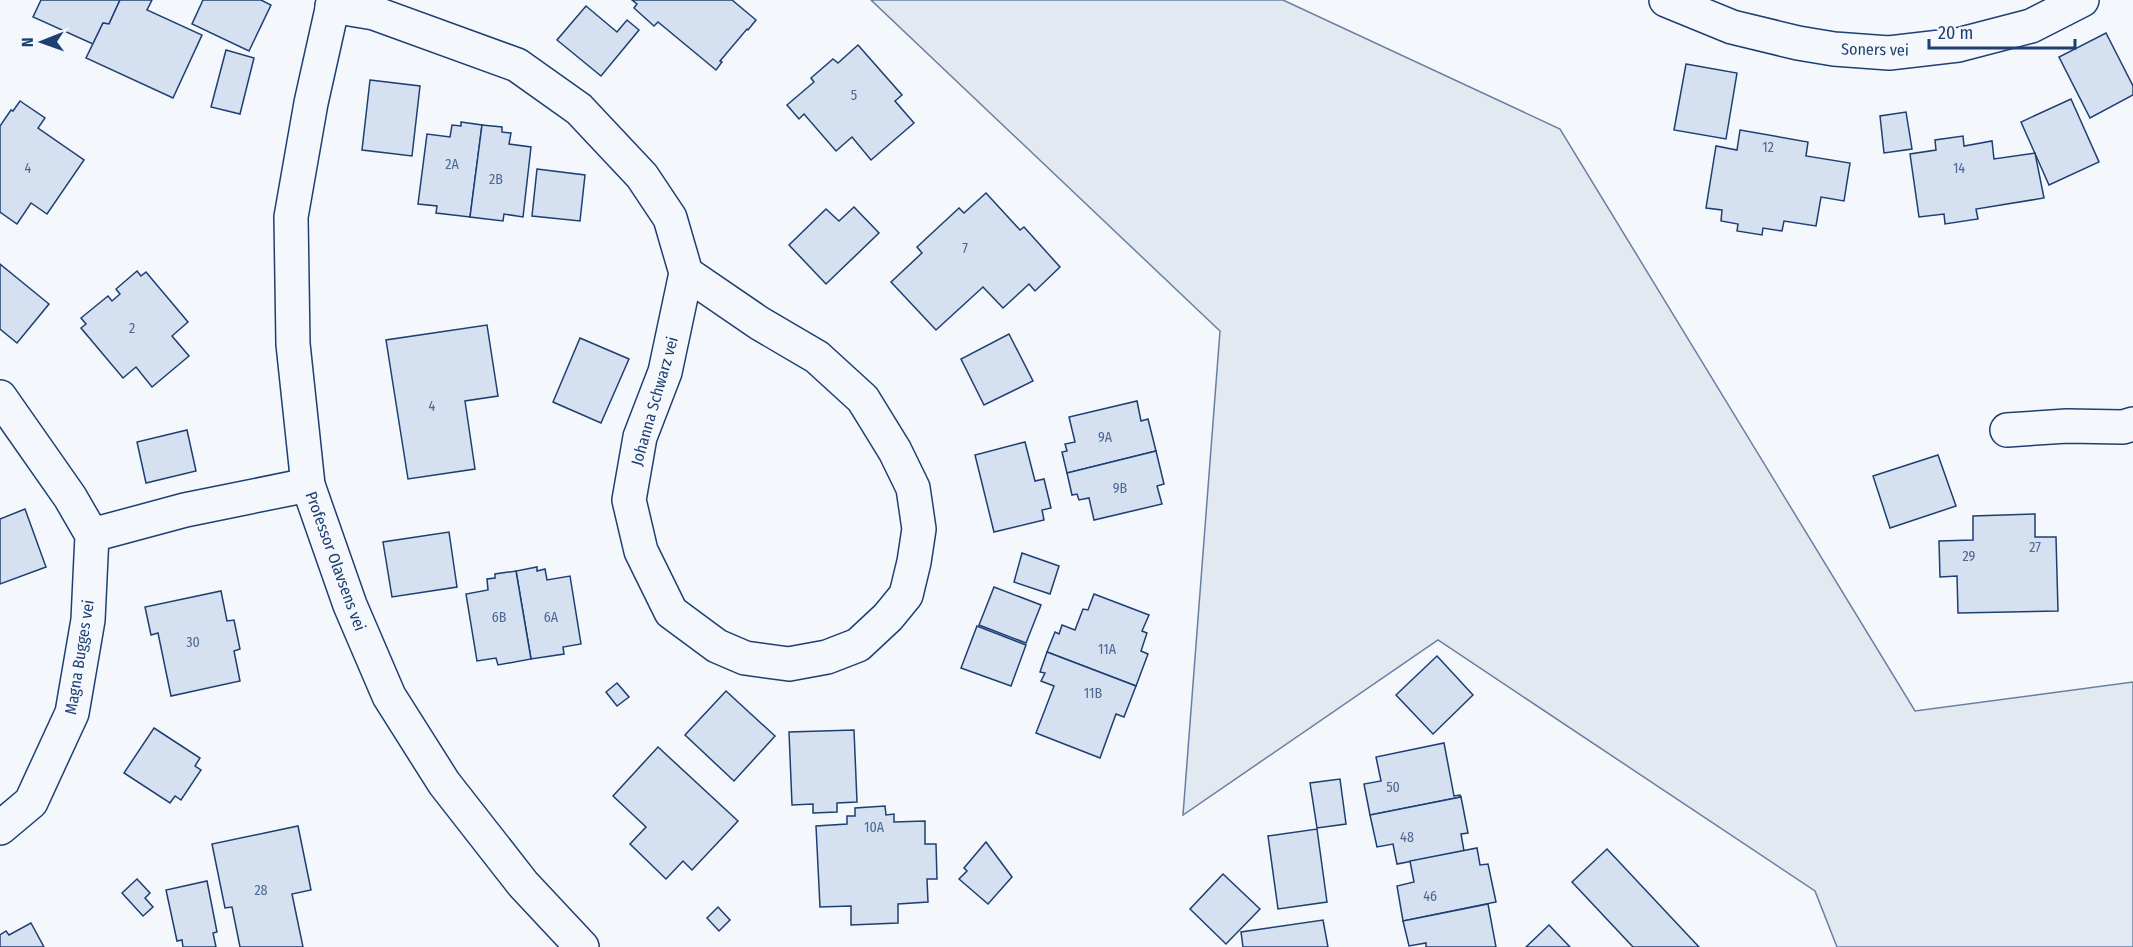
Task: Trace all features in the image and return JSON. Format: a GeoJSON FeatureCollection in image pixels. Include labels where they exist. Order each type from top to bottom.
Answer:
{"type":"FeatureCollection","features":[{"type":"Feature","properties":{"kind":"street","name":"Soners vei"},"geometry":{"type":"LineString","coordinates":[[1666,0],[1732,27],[1798,43],[1834,49],[1889,52],[1958,45],[2031,26],[2082,0]]}},
{"type":"Feature","properties":{"kind":"street","name":"Johanna Schwarz vei"},"geometry":{"type":"LineString","coordinates":[[333,3],[374,13],[517,64],[579,109],[642,176],[670,218],[687,273],[665,372],[640,437],[628,500],[641,552],[671,612],[717,646],[745,658],[789,664],[827,657],[858,645],[888,617],[906,595],[919,529],[913,488],[895,451],[863,399],[818,357],[759,323],[687,273]]}},
{"type":"Feature","properties":{"kind":"street","name":"Professor Olavsens vei"},"geometry":{"type":"LineString","coordinates":[[333,3],[311,103],[291,217],[293,344],[308,485],[350,605],[389,696],[444,783],[523,884],[582,947]]}},
{"type":"Feature","properties":{"kind":"street"},"geometry":{"type":"LineString","coordinates":[[0,397],[70,497],[92,535],[185,510],[308,485]]}},
{"type":"Feature","properties":{"kind":"street"},"geometry":{"type":"LineString","coordinates":[[2007,430],[2067,426],[2123,427],[2133,424]]}},
{"type":"Feature","properties":{"kind":"street","name":"Magna Bugges vei"},"geometry":{"type":"LineString","coordinates":[[0,828],[31,802],[72,713],[88,620],[92,535]]}},
{"type":"Feature","properties":{"kind":"shaded area"},"geometry":{"type":"Polygon","coordinates":[[[871,0],[1283,0],[1560,129],[1915,711],[2133,682],[2133,947],[1837,947],[1815,891],[1438,640],[1183,815],[1220,331],[871,0]]]}},
{"type":"Feature","properties":{"kind":"building"},"geometry":{"type":"Polygon","coordinates":[[[41,0],[120,0],[109,24],[103,23],[93,44],[33,17],[41,0]]]}},
{"type":"Feature","properties":{"kind":"building"},"geometry":{"type":"Polygon","coordinates":[[[120,0],[152,0],[147,10],[202,35],[173,98],[86,58],[103,23],[109,24],[120,0]]]}},
{"type":"Feature","properties":{"kind":"building"},"geometry":{"type":"Polygon","coordinates":[[[203,0],[261,0],[271,5],[249,51],[192,24],[203,0]]]}},
{"type":"Feature","properties":{"kind":"building"},"geometry":{"type":"Polygon","coordinates":[[[632,0],[732,0],[756,20],[720,61],[722,62],[716,70],[658,22],[654,26],[634,8],[637,4],[632,0]]]}},
{"type":"Feature","properties":{"kind":"building"},"geometry":{"type":"Polygon","coordinates":[[[586,6],[617,32],[627,20],[639,30],[601,76],[557,40],[586,6]]]}},
{"type":"Feature","properties":{"kind":"building"},"geometry":{"type":"Polygon","coordinates":[[[2106,33],[2133,86],[2133,95],[2090,118],[2059,57],[2106,33]]]}},
{"type":"Feature","properties":{"kind":"building"},"geometry":{"type":"Polygon","coordinates":[[[858,45],[902,95],[895,101],[914,123],[871,160],[852,137],[836,151],[804,114],[799,119],[787,105],[814,82],[811,78],[833,59],[838,63],[858,45]]]}},
{"type":"Feature","properties":{"kind":"building"},"geometry":{"type":"Polygon","coordinates":[[[226,50],[254,58],[240,114],[211,107],[226,50]]]}},
{"type":"Feature","properties":{"kind":"building"},"geometry":{"type":"Polygon","coordinates":[[[1686,64],[1737,73],[1726,139],[1674,130],[1686,64]]]}},
{"type":"Feature","properties":{"kind":"building"},"geometry":{"type":"Polygon","coordinates":[[[370,80],[420,86],[412,156],[362,150],[370,80]]]}},
{"type":"Feature","properties":{"kind":"building"},"geometry":{"type":"Polygon","coordinates":[[[2071,99],[2099,162],[2049,185],[2021,122],[2071,99]]]}},
{"type":"Feature","properties":{"kind":"building"},"geometry":{"type":"Polygon","coordinates":[[[20,101],[45,118],[38,128],[84,160],[47,214],[31,203],[17,224],[0,212],[0,126],[20,101]]]}},
{"type":"Feature","properties":{"kind":"building"},"geometry":{"type":"Polygon","coordinates":[[[1906,112],[1912,149],[1884,153],[1880,116],[1906,112]]]}},
{"type":"Feature","properties":{"kind":"building"},"geometry":{"type":"Polygon","coordinates":[[[461,122],[482,125],[470,217],[436,213],[437,206],[418,204],[427,134],[450,137],[452,125],[461,126],[461,122]]]}},
{"type":"Feature","properties":{"kind":"building"},"geometry":{"type":"Polygon","coordinates":[[[482,125],[502,127],[502,132],[511,133],[509,144],[531,147],[523,217],[504,214],[503,221],[470,217],[482,125]]]}},
{"type":"Feature","properties":{"kind":"building"},"geometry":{"type":"Polygon","coordinates":[[[1740,130],[1808,142],[1806,156],[1850,163],[1844,201],[1821,197],[1816,226],[1784,221],[1782,231],[1763,228],[1762,235],[1737,231],[1738,224],[1721,221],[1722,210],[1706,208],[1716,146],[1737,150],[1740,130]]]}},
{"type":"Feature","properties":{"kind":"building"},"geometry":{"type":"Polygon","coordinates":[[[1963,136],[1964,146],[1992,141],[1994,159],[2035,153],[2044,198],[1976,209],[1978,219],[1945,224],[1944,214],[1919,217],[1910,154],[1936,150],[1935,140],[1963,136]]]}},
{"type":"Feature","properties":{"kind":"building"},"geometry":{"type":"Polygon","coordinates":[[[537,169],[585,175],[580,221],[532,216],[537,169]]]}},
{"type":"Feature","properties":{"kind":"building"},"geometry":{"type":"Polygon","coordinates":[[[986,193],[1020,230],[1024,227],[1060,267],[1035,291],[1029,284],[1003,308],[983,287],[936,330],[891,282],[922,253],[917,247],[959,208],[964,213],[986,193]]]}},
{"type":"Feature","properties":{"kind":"building"},"geometry":{"type":"Polygon","coordinates":[[[854,207],[879,233],[826,284],[789,245],[826,209],[839,221],[854,207]]]}},
{"type":"Feature","properties":{"kind":"building"},"geometry":{"type":"Polygon","coordinates":[[[0,264],[49,304],[17,343],[0,329],[0,264]]]}},
{"type":"Feature","properties":{"kind":"building"},"geometry":{"type":"Polygon","coordinates":[[[137,271],[141,276],[146,272],[188,322],[172,336],[189,356],[152,387],[136,367],[123,378],[81,328],[86,324],[81,318],[108,296],[112,301],[120,294],[116,289],[137,271]]]}},
{"type":"Feature","properties":{"kind":"building"},"geometry":{"type":"Polygon","coordinates":[[[487,325],[498,396],[465,401],[475,469],[408,479],[386,340],[487,325]]]}},
{"type":"Feature","properties":{"kind":"building"},"geometry":{"type":"Polygon","coordinates":[[[1009,334],[1033,381],[984,405],[961,359],[1009,334]]]}},
{"type":"Feature","properties":{"kind":"building"},"geometry":{"type":"Polygon","coordinates":[[[580,338],[629,359],[601,423],[553,402],[580,338]]]}},
{"type":"Feature","properties":{"kind":"building"},"geometry":{"type":"Polygon","coordinates":[[[1137,401],[1141,421],[1148,419],[1156,451],[1067,473],[1062,452],[1067,451],[1065,444],[1075,442],[1069,417],[1137,401]]]}},
{"type":"Feature","properties":{"kind":"building"},"geometry":{"type":"Polygon","coordinates":[[[187,430],[196,471],[146,483],[137,442],[187,430]]]}},
{"type":"Feature","properties":{"kind":"building"},"geometry":{"type":"Polygon","coordinates":[[[1025,442],[1035,481],[1044,479],[1051,508],[1042,510],[1044,520],[994,532],[975,455],[1025,442]]]}},
{"type":"Feature","properties":{"kind":"building"},"geometry":{"type":"Polygon","coordinates":[[[1156,451],[1164,484],[1157,486],[1162,504],[1094,520],[1089,498],[1079,500],[1077,494],[1072,495],[1067,473],[1156,451]]]}},
{"type":"Feature","properties":{"kind":"building"},"geometry":{"type":"Polygon","coordinates":[[[1938,455],[1956,506],[1890,528],[1873,476],[1938,455]]]}},
{"type":"Feature","properties":{"kind":"building"},"geometry":{"type":"Polygon","coordinates":[[[25,509],[46,567],[0,584],[0,519],[25,509]]]}},
{"type":"Feature","properties":{"kind":"building"},"geometry":{"type":"Polygon","coordinates":[[[2035,514],[2035,537],[2056,537],[2058,611],[1958,613],[1957,576],[1940,577],[1939,541],[1973,540],[1973,516],[2035,514]]]}},
{"type":"Feature","properties":{"kind":"building"},"geometry":{"type":"Polygon","coordinates":[[[449,532],[457,587],[392,597],[383,542],[449,532]]]}},
{"type":"Feature","properties":{"kind":"building"},"geometry":{"type":"Polygon","coordinates":[[[1022,553],[1059,566],[1050,594],[1014,582],[1022,553]]]}},
{"type":"Feature","properties":{"kind":"building"},"geometry":{"type":"Polygon","coordinates":[[[537,567],[537,571],[545,569],[547,580],[570,576],[581,644],[563,647],[564,654],[531,659],[516,571],[537,567]]]}},
{"type":"Feature","properties":{"kind":"building"},"geometry":{"type":"Polygon","coordinates":[[[516,571],[531,659],[498,665],[496,658],[477,661],[466,594],[488,590],[487,579],[495,578],[495,574],[516,571]]]}},
{"type":"Feature","properties":{"kind":"building"},"geometry":{"type":"Polygon","coordinates":[[[994,587],[1041,605],[1026,643],[979,625],[994,587]]]}},
{"type":"Feature","properties":{"kind":"building"},"geometry":{"type":"Polygon","coordinates":[[[221,591],[227,621],[234,620],[240,649],[234,651],[240,681],[171,696],[158,633],[151,635],[145,607],[221,591]]]}},
{"type":"Feature","properties":{"kind":"building"},"geometry":{"type":"Polygon","coordinates":[[[1094,594],[1149,615],[1142,631],[1147,633],[1141,651],[1148,654],[1136,686],[1047,652],[1055,632],[1059,634],[1062,625],[1075,630],[1083,609],[1088,610],[1094,594]]]}},
{"type":"Feature","properties":{"kind":"building"},"geometry":{"type":"Polygon","coordinates":[[[977,626],[1026,645],[1011,686],[961,668],[977,626]]]}},
{"type":"Feature","properties":{"kind":"building"},"geometry":{"type":"Polygon","coordinates":[[[1047,652],[1136,686],[1124,717],[1116,714],[1100,758],[1036,733],[1054,686],[1041,681],[1045,673],[1040,672],[1047,652]]]}},
{"type":"Feature","properties":{"kind":"building"},"geometry":{"type":"Polygon","coordinates":[[[1437,656],[1473,695],[1433,734],[1396,695],[1437,656]]]}},
{"type":"Feature","properties":{"kind":"building"},"geometry":{"type":"Polygon","coordinates":[[[617,683],[629,697],[617,706],[606,692],[617,683]]]}},
{"type":"Feature","properties":{"kind":"building"},"geometry":{"type":"Polygon","coordinates":[[[726,691],[775,736],[734,781],[685,735],[726,691]]]}},
{"type":"Feature","properties":{"kind":"building"},"geometry":{"type":"Polygon","coordinates":[[[154,728],[200,758],[195,766],[201,770],[181,800],[175,796],[170,803],[124,773],[154,728]]]}},
{"type":"Feature","properties":{"kind":"building"},"geometry":{"type":"Polygon","coordinates":[[[854,730],[857,802],[837,803],[837,812],[813,813],[813,804],[792,805],[789,732],[854,730]]]}},
{"type":"Feature","properties":{"kind":"building"},"geometry":{"type":"Polygon","coordinates":[[[1444,743],[1454,796],[1460,795],[1461,797],[1370,815],[1364,784],[1381,781],[1376,757],[1444,743]]]}},
{"type":"Feature","properties":{"kind":"building"},"geometry":{"type":"Polygon","coordinates":[[[658,747],[738,821],[692,870],[683,861],[666,879],[630,844],[646,827],[613,796],[658,747]]]}},
{"type":"Feature","properties":{"kind":"building"},"geometry":{"type":"Polygon","coordinates":[[[1340,779],[1346,824],[1317,828],[1310,783],[1340,779]]]}},
{"type":"Feature","properties":{"kind":"building"},"geometry":{"type":"Polygon","coordinates":[[[1461,797],[1468,833],[1461,834],[1464,851],[1397,864],[1393,844],[1377,847],[1370,815],[1461,797]]]}},
{"type":"Feature","properties":{"kind":"building"},"geometry":{"type":"Polygon","coordinates":[[[885,806],[886,815],[894,814],[894,822],[925,821],[925,844],[936,844],[937,879],[927,879],[928,902],[898,904],[898,923],[851,925],[851,906],[820,907],[816,826],[847,824],[847,816],[855,816],[855,808],[885,806]]]}},
{"type":"Feature","properties":{"kind":"building"},"geometry":{"type":"Polygon","coordinates":[[[298,826],[311,890],[292,894],[303,947],[240,947],[232,907],[225,908],[212,844],[298,826]]]}},
{"type":"Feature","properties":{"kind":"building"},"geometry":{"type":"Polygon","coordinates":[[[1317,829],[1327,902],[1278,909],[1268,836],[1317,829]]]}},
{"type":"Feature","properties":{"kind":"building"},"geometry":{"type":"Polygon","coordinates":[[[986,842],[1012,877],[988,904],[959,879],[967,871],[964,868],[986,842]]]}},
{"type":"Feature","properties":{"kind":"building"},"geometry":{"type":"Polygon","coordinates":[[[1477,848],[1480,865],[1488,864],[1496,902],[1403,921],[1397,886],[1414,882],[1410,861],[1477,848]]]}},
{"type":"Feature","properties":{"kind":"building"},"geometry":{"type":"Polygon","coordinates":[[[1607,849],[1699,947],[1633,947],[1572,882],[1607,849]]]}},
{"type":"Feature","properties":{"kind":"building"},"geometry":{"type":"Polygon","coordinates":[[[1223,874],[1260,909],[1226,944],[1190,909],[1223,874]]]}},
{"type":"Feature","properties":{"kind":"building"},"geometry":{"type":"Polygon","coordinates":[[[137,879],[150,893],[145,898],[153,907],[143,916],[122,893],[137,879]]]}},
{"type":"Feature","properties":{"kind":"building"},"geometry":{"type":"Polygon","coordinates":[[[207,881],[217,932],[213,933],[216,947],[183,947],[182,940],[177,941],[166,890],[207,881]]]}},
{"type":"Feature","properties":{"kind":"building"},"geometry":{"type":"Polygon","coordinates":[[[1488,904],[1496,947],[1426,947],[1426,943],[1409,946],[1403,921],[1488,904]]]}},
{"type":"Feature","properties":{"kind":"building"},"geometry":{"type":"Polygon","coordinates":[[[718,907],[730,920],[719,931],[707,918],[718,907]]]}},
{"type":"Feature","properties":{"kind":"building"},"geometry":{"type":"Polygon","coordinates":[[[1323,920],[1328,947],[1243,947],[1241,932],[1323,920]]]}},
{"type":"Feature","properties":{"kind":"building"},"geometry":{"type":"Polygon","coordinates":[[[31,923],[44,947],[0,947],[0,935],[6,931],[9,935],[31,923]]]}},
{"type":"Feature","properties":{"kind":"building"},"geometry":{"type":"Polygon","coordinates":[[[1549,925],[1570,947],[1526,947],[1549,925]]]}}]}
